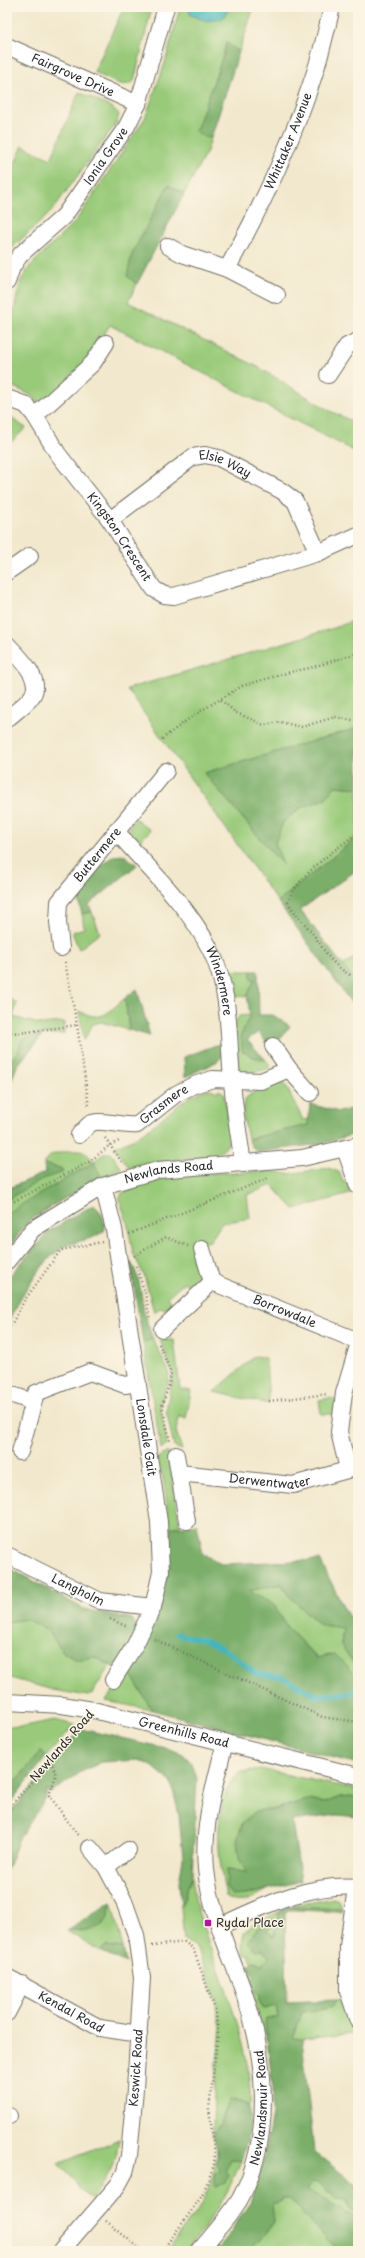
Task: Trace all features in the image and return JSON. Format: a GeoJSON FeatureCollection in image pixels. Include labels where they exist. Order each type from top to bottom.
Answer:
{"type":"FeatureCollection","features":[{"type":"Feature","properties":{"kind":"street","name":"Ionia Grove"},"geometry":{"type":"LineString","coordinates":[[7,282],[12,267],[21,254],[64,216],[127,126],[138,104],[166,7]]}},
{"type":"Feature","properties":{"kind":"street","name":"Whittaker Avenue"},"geometry":{"type":"LineString","coordinates":[[228,269],[254,220],[284,151],[315,71],[332,7]]}},
{"type":"Feature","properties":{"kind":"street","name":"Fairgrove Drive"},"geometry":{"type":"LineString","coordinates":[[7,46],[138,104]]}},
{"type":"Feature","properties":{"kind":"street"},"geometry":{"type":"LineString","coordinates":[[168,246],[182,254],[205,260],[228,269],[277,294]]}},
{"type":"Feature","properties":{"kind":"street"},"geometry":{"type":"LineString","coordinates":[[328,375],[347,346],[358,341]]}},
{"type":"Feature","properties":{"kind":"street"},"geometry":{"type":"LineString","coordinates":[[36,416],[93,363],[106,343]]}},
{"type":"Feature","properties":{"kind":"street","name":"Kingston Crescent"},"geometry":{"type":"LineString","coordinates":[[7,398],[26,405],[36,416],[58,454],[110,520],[154,589],[164,595],[174,596],[318,553],[358,536]]}},
{"type":"Feature","properties":{"kind":"street","name":"Elsie Way"},"geometry":{"type":"LineString","coordinates":[[110,520],[192,457],[205,455],[219,458],[282,491],[295,501],[318,553]]}},
{"type":"Feature","properties":{"kind":"street"},"geometry":{"type":"LineString","coordinates":[[7,572],[30,556]]}},
{"type":"Feature","properties":{"kind":"street"},"geometry":{"type":"LineString","coordinates":[[7,644],[28,670],[35,682],[36,689],[32,696],[7,719]]}},
{"type":"Feature","properties":{"kind":"street","name":"Buttermere"},"geometry":{"type":"LineString","coordinates":[[61,948],[58,922],[59,902],[166,771]]}},
{"type":"Feature","properties":{"kind":"street","name":"Windermere"},"geometry":{"type":"LineString","coordinates":[[116,832],[182,904],[210,950],[220,974],[227,1000],[232,1079],[243,1164]]}},
{"type":"Feature","properties":{"kind":"street"},"geometry":{"type":"LineString","coordinates":[[273,1046],[289,1069],[310,1093]]}},
{"type":"Feature","properties":{"kind":"street","name":"Grasmere"},"geometry":{"type":"LineString","coordinates":[[94,1123],[130,1126],[137,1125],[176,1094],[194,1085],[213,1079],[261,1081],[289,1069]]}},
{"type":"Feature","properties":{"kind":"street"},"geometry":{"type":"LineString","coordinates":[[79,1135],[94,1123]]}},
{"type":"Feature","properties":{"kind":"street"},"geometry":{"type":"LineString","coordinates":[[351,1147],[358,1186]]}},
{"type":"Feature","properties":{"kind":"street","name":"Newlands Road"},"geometry":{"type":"LineString","coordinates":[[7,1262],[33,1229],[103,1186],[158,1170],[302,1158],[351,1147]]}},
{"type":"Feature","properties":{"kind":"street","name":"Lonsdale Gait"},"geometry":{"type":"LineString","coordinates":[[103,1186],[116,1239],[160,1522],[161,1572],[153,1607],[141,1633],[113,1680]]}},
{"type":"Feature","properties":{"kind":"street"},"geometry":{"type":"LineString","coordinates":[[157,1329],[212,1282],[202,1249]]}},
{"type":"Feature","properties":{"kind":"street","name":"Borrowdale"},"geometry":{"type":"LineString","coordinates":[[212,1282],[358,1341]]}},
{"type":"Feature","properties":{"kind":"street"},"geometry":{"type":"LineString","coordinates":[[353,1468],[339,1432],[344,1393],[358,1346]]}},
{"type":"Feature","properties":{"kind":"street"},"geometry":{"type":"LineString","coordinates":[[20,1452],[36,1392],[90,1372],[125,1385],[138,1383]]}},
{"type":"Feature","properties":{"kind":"street"},"geometry":{"type":"LineString","coordinates":[[7,1393],[33,1402]]}},
{"type":"Feature","properties":{"kind":"street"},"geometry":{"type":"LineString","coordinates":[[176,1455],[187,1521]]}},
{"type":"Feature","properties":{"kind":"street","name":"Derwentwater"},"geometry":{"type":"LineString","coordinates":[[179,1474],[293,1485],[326,1477],[353,1468]]}},
{"type":"Feature","properties":{"kind":"street","name":"Langholm"},"geometry":{"type":"LineString","coordinates":[[7,1555],[100,1601],[153,1607]]}},
{"type":"Feature","properties":{"kind":"street","name":"Greenhills Road"},"geometry":{"type":"LineString","coordinates":[[7,1702],[62,1705],[93,1710],[358,1776]]}},
{"type":"Feature","properties":{"kind":"street","name":"Newlandsmuir Road"},"geometry":{"type":"LineString","coordinates":[[199,2251],[240,2199],[257,2154],[264,2082],[255,2031],[220,1926],[206,1870],[207,1816],[225,1742]]}},
{"type":"Feature","properties":{"kind":"street","name":"Keswick Road"},"geometry":{"type":"LineString","coordinates":[[61,2251],[94,2210],[118,2185],[129,2156],[139,2034],[142,1978],[136,1935],[124,1901],[106,1867],[90,1848]]}},
{"type":"Feature","properties":{"kind":"street"},"geometry":{"type":"LineString","coordinates":[[106,1867],[128,1850]]}},
{"type":"Feature","properties":{"kind":"street"},"geometry":{"type":"LineString","coordinates":[[220,1926],[277,1900],[301,1892],[327,1887],[357,1887],[348,1946],[348,1991],[358,2021]]}},
{"type":"Feature","properties":{"kind":"street","name":"Kendal Road"},"geometry":{"type":"LineString","coordinates":[[7,1977],[100,2028],[139,2034]]}},
{"type":"Feature","properties":{"kind":"street"},"geometry":{"type":"LineString","coordinates":[[7,2013],[22,1984]]}},
{"type":"Feature","properties":{"kind":"path"},"geometry":{"type":"LineString","coordinates":[[162,739],[194,714],[256,681],[310,668],[358,653]]}},
{"type":"Feature","properties":{"kind":"path"},"geometry":{"type":"LineString","coordinates":[[221,700],[235,712],[264,725],[280,722],[302,727],[335,717],[358,721]]}},
{"type":"Feature","properties":{"kind":"path"},"geometry":{"type":"LineString","coordinates":[[350,975],[335,966],[309,928],[296,917],[288,902],[293,889],[315,867],[358,832]]}},
{"type":"Feature","properties":{"kind":"path"},"geometry":{"type":"LineString","coordinates":[[61,948],[77,1024],[94,1123],[133,1177]]}},
{"type":"Feature","properties":{"kind":"path"},"geometry":{"type":"LineString","coordinates":[[7,1032],[20,1033],[77,1024]]}},
{"type":"Feature","properties":{"kind":"path"},"geometry":{"type":"LineString","coordinates":[[7,1205],[89,1162],[110,1145],[135,1133],[137,1125]]}},
{"type":"Feature","properties":{"kind":"path"},"geometry":{"type":"LineString","coordinates":[[7,1333],[24,1301],[61,1250],[116,1239],[277,1175]]}},
{"type":"Feature","properties":{"kind":"path"},"geometry":{"type":"LineString","coordinates":[[131,1256],[131,1258],[136,1256],[166,1237],[183,1243],[194,1251],[202,1249]]}},
{"type":"Feature","properties":{"kind":"path"},"geometry":{"type":"LineString","coordinates":[[135,1264],[139,1270],[171,1373],[169,1385],[162,1406],[171,1448],[176,1455]]}},
{"type":"Feature","properties":{"kind":"path"},"geometry":{"type":"LineString","coordinates":[[269,1401],[344,1393]]}},
{"type":"Feature","properties":{"kind":"path"},"geometry":{"type":"LineString","coordinates":[[141,1633],[322,1717],[358,1722]]}},
{"type":"Feature","properties":{"kind":"path","name":"Newlands Road"},"geometry":{"type":"LineString","coordinates":[[7,1810],[93,1710]]}},
{"type":"Feature","properties":{"kind":"path"},"geometry":{"type":"LineString","coordinates":[[51,1760],[56,1775],[49,1795],[75,1833],[90,1848]]}},
{"type":"Feature","properties":{"kind":"path"},"geometry":{"type":"LineString","coordinates":[[138,1947],[184,1942],[193,1948],[216,2012],[218,2034],[209,2109],[215,2154],[214,2165],[202,2196],[162,2251]]}},
{"type":"Feature","properties":{"kind":"path"},"geometry":{"type":"LineString","coordinates":[[94,2210],[143,2251]]}},
{"type":"Feature","properties":{"kind":"green space"},"geometry":{"type":"Polygon","coordinates":[[[124,7],[152,7],[134,81],[125,85],[114,82],[94,72],[124,7]]]}},
{"type":"Feature","properties":{"kind":"green space"},"geometry":{"type":"Polygon","coordinates":[[[180,7],[254,7],[239,52],[226,43],[224,53],[196,131],[200,135],[211,138],[207,151],[184,194],[168,185],[127,276],[137,284],[128,302],[260,368],[330,411],[358,424],[358,453],[110,325],[82,369],[42,404],[27,393],[9,385],[7,368],[10,330],[20,282],[30,266],[75,222],[145,118],[165,63],[180,7]]]}},
{"type":"Feature","properties":{"kind":"green space"},"geometry":{"type":"Polygon","coordinates":[[[226,42],[239,52],[211,138],[200,135],[196,131],[224,53],[226,42]]]}},
{"type":"Feature","properties":{"kind":"green space"},"geometry":{"type":"Polygon","coordinates":[[[79,92],[113,108],[119,114],[117,122],[51,212],[13,247],[7,258],[7,180],[23,146],[51,159],[79,92]]]}},
{"type":"Feature","properties":{"kind":"green space"},"geometry":{"type":"Polygon","coordinates":[[[168,185],[184,194],[137,284],[127,276],[132,254],[168,185]]]}},
{"type":"Feature","properties":{"kind":"green space"},"geometry":{"type":"Polygon","coordinates":[[[8,416],[26,428],[7,446],[7,417],[8,416]]]}},
{"type":"Feature","properties":{"kind":"green space"},"geometry":{"type":"Polygon","coordinates":[[[358,619],[358,728],[204,773],[282,864],[275,843],[283,822],[301,808],[325,799],[335,786],[358,788],[358,836],[278,902],[127,689],[334,628],[358,619]]]}},
{"type":"Feature","properties":{"kind":"green space"},"geometry":{"type":"Polygon","coordinates":[[[358,728],[358,788],[335,786],[325,799],[301,808],[283,822],[275,843],[283,865],[204,773],[358,728]]]}},
{"type":"Feature","properties":{"kind":"green space"},"geometry":{"type":"Polygon","coordinates":[[[136,819],[150,830],[137,845],[130,835],[129,827],[136,819]]]}},
{"type":"Feature","properties":{"kind":"green space"},"geometry":{"type":"Polygon","coordinates":[[[358,836],[358,869],[300,910],[358,985],[358,1012],[278,902],[358,836]]]}},
{"type":"Feature","properties":{"kind":"green space"},"geometry":{"type":"Polygon","coordinates":[[[124,855],[137,865],[89,905],[92,912],[82,914],[75,888],[113,856],[124,855]]]}},
{"type":"Feature","properties":{"kind":"green space"},"geometry":{"type":"Polygon","coordinates":[[[92,912],[100,933],[79,949],[72,932],[84,928],[82,914],[92,912]]]}},
{"type":"Feature","properties":{"kind":"green space"},"geometry":{"type":"Polygon","coordinates":[[[358,955],[355,961],[358,966],[358,985],[342,966],[358,955]]]}},
{"type":"Feature","properties":{"kind":"green space"},"geometry":{"type":"Polygon","coordinates":[[[229,971],[251,971],[251,978],[255,980],[247,996],[234,997],[228,992],[225,978],[229,971]]]}},
{"type":"Feature","properties":{"kind":"green space"},"geometry":{"type":"Polygon","coordinates":[[[251,971],[258,971],[259,1015],[273,1015],[290,1026],[281,1038],[266,1042],[259,1032],[247,1040],[266,1060],[253,1057],[242,1051],[241,1035],[250,1015],[247,996],[255,980],[251,978],[251,971]]]}},
{"type":"Feature","properties":{"kind":"green space"},"geometry":{"type":"Polygon","coordinates":[[[137,989],[150,1036],[129,1030],[125,998],[137,989]]]}},
{"type":"Feature","properties":{"kind":"green space"},"geometry":{"type":"Polygon","coordinates":[[[7,998],[17,1003],[13,1017],[39,1024],[64,1022],[64,1034],[43,1034],[17,1066],[7,1091],[7,998]]]}},
{"type":"Feature","properties":{"kind":"green space"},"geometry":{"type":"Polygon","coordinates":[[[125,998],[129,1030],[101,1022],[93,1024],[84,1040],[79,1011],[87,1015],[104,1015],[125,998]]]}},
{"type":"Feature","properties":{"kind":"green space"},"geometry":{"type":"Polygon","coordinates":[[[250,1015],[241,1035],[253,1057],[266,1060],[270,1066],[268,1069],[244,1074],[239,1070],[233,1026],[239,1016],[250,1015]]]}},
{"type":"Feature","properties":{"kind":"green space"},"geometry":{"type":"Polygon","coordinates":[[[43,1034],[17,1066],[7,1091],[7,1064],[18,1052],[22,1039],[43,1034]]]}},
{"type":"Feature","properties":{"kind":"green space"},"geometry":{"type":"Polygon","coordinates":[[[224,1042],[223,1056],[216,1062],[185,1077],[184,1057],[224,1042]]]}},
{"type":"Feature","properties":{"kind":"green space"},"geometry":{"type":"Polygon","coordinates":[[[278,1082],[284,1082],[303,1120],[309,1119],[308,1125],[248,1139],[243,1115],[245,1101],[255,1091],[278,1082]]]}},
{"type":"Feature","properties":{"kind":"green space"},"geometry":{"type":"Polygon","coordinates":[[[211,1089],[217,1092],[219,1090],[224,1093],[230,1137],[227,1145],[222,1151],[215,1155],[197,1159],[156,1163],[131,1170],[114,1147],[148,1129],[182,1102],[192,1096],[211,1089]]]}},
{"type":"Feature","properties":{"kind":"green space"},"geometry":{"type":"Polygon","coordinates":[[[310,1104],[339,1112],[358,1107],[358,1133],[321,1144],[258,1152],[252,1147],[248,1139],[308,1125],[310,1104]]]}},
{"type":"Feature","properties":{"kind":"green space"},"geometry":{"type":"Polygon","coordinates":[[[68,1151],[84,1151],[94,1161],[105,1153],[111,1153],[122,1169],[70,1195],[30,1220],[7,1249],[7,1189],[45,1173],[44,1162],[51,1155],[68,1151]]]}},
{"type":"Feature","properties":{"kind":"green space"},"geometry":{"type":"Polygon","coordinates":[[[94,1162],[102,1179],[70,1195],[30,1220],[7,1249],[7,1213],[94,1162]]]}},
{"type":"Feature","properties":{"kind":"green space"},"geometry":{"type":"Polygon","coordinates":[[[44,1164],[61,1168],[63,1172],[40,1180],[7,1200],[7,1189],[45,1173],[44,1164]]]}},
{"type":"Feature","properties":{"kind":"green space"},"geometry":{"type":"Polygon","coordinates":[[[328,1168],[339,1172],[343,1182],[348,1181],[350,1194],[294,1209],[272,1185],[247,1195],[250,1218],[222,1223],[210,1241],[196,1245],[192,1261],[200,1268],[195,1291],[184,1282],[167,1297],[174,1306],[171,1310],[160,1308],[154,1312],[144,1275],[133,1253],[127,1221],[119,1199],[122,1193],[134,1189],[136,1183],[178,1175],[272,1171],[288,1174],[328,1168]]]}},
{"type":"Feature","properties":{"kind":"green space"},"geometry":{"type":"Polygon","coordinates":[[[93,1205],[99,1210],[102,1216],[105,1230],[96,1236],[66,1246],[48,1260],[32,1281],[7,1324],[7,1279],[49,1231],[93,1205]]]}},
{"type":"Feature","properties":{"kind":"green space"},"geometry":{"type":"Polygon","coordinates":[[[130,1261],[136,1272],[145,1315],[153,1339],[143,1342],[130,1261]]]}},
{"type":"Feature","properties":{"kind":"green space"},"geometry":{"type":"Polygon","coordinates":[[[153,1339],[169,1372],[168,1383],[160,1405],[167,1444],[161,1449],[143,1342],[153,1339]]]}},
{"type":"Feature","properties":{"kind":"green space"},"geometry":{"type":"Polygon","coordinates":[[[160,1340],[174,1340],[180,1389],[191,1391],[186,1418],[179,1415],[176,1431],[182,1450],[174,1447],[166,1410],[173,1375],[160,1340]]]}},
{"type":"Feature","properties":{"kind":"green space"},"geometry":{"type":"Polygon","coordinates":[[[255,1356],[266,1358],[269,1404],[214,1392],[255,1356]]]}},
{"type":"Feature","properties":{"kind":"green space"},"geometry":{"type":"Polygon","coordinates":[[[329,1398],[337,1400],[336,1414],[321,1414],[319,1400],[329,1398]]]}},
{"type":"Feature","properties":{"kind":"green space"},"geometry":{"type":"Polygon","coordinates":[[[168,1452],[180,1526],[170,1528],[163,1477],[157,1458],[168,1452]]]}},
{"type":"Feature","properties":{"kind":"green space"},"geometry":{"type":"Polygon","coordinates":[[[197,1524],[203,1554],[221,1564],[320,1560],[348,1616],[358,1620],[358,1669],[341,1645],[343,1628],[320,1625],[288,1595],[281,1584],[248,1591],[274,1605],[287,1627],[316,1658],[335,1654],[358,1677],[358,1764],[152,1710],[133,1678],[95,1657],[77,1660],[64,1653],[47,1630],[27,1619],[7,1622],[7,1569],[11,1569],[84,1609],[132,1619],[141,1633],[160,1594],[168,1571],[171,1544],[170,1528],[197,1524]]]}},
{"type":"Feature","properties":{"kind":"green space"},"geometry":{"type":"Polygon","coordinates":[[[281,1584],[288,1595],[343,1627],[341,1645],[358,1669],[358,1677],[335,1654],[317,1658],[287,1627],[274,1605],[248,1591],[281,1584]]]}},
{"type":"Feature","properties":{"kind":"green space"},"geometry":{"type":"Polygon","coordinates":[[[27,1618],[47,1630],[64,1653],[77,1660],[95,1657],[110,1665],[92,1694],[88,1696],[53,1690],[7,1677],[7,1622],[27,1618]]]}},
{"type":"Feature","properties":{"kind":"green space"},"geometry":{"type":"Polygon","coordinates":[[[126,1674],[133,1678],[152,1710],[106,1701],[126,1674]]]}},
{"type":"Feature","properties":{"kind":"green space"},"geometry":{"type":"Polygon","coordinates":[[[55,1720],[74,1725],[47,1756],[41,1752],[17,1780],[7,1786],[7,1726],[20,1727],[55,1720]]]}},
{"type":"Feature","properties":{"kind":"green space"},"geometry":{"type":"Polygon","coordinates":[[[81,1729],[170,1749],[183,1754],[192,1763],[197,1779],[192,1876],[181,1907],[179,1882],[183,1858],[179,1815],[171,1782],[152,1766],[139,1760],[102,1762],[81,1772],[51,1793],[47,1790],[45,1800],[19,1839],[7,1870],[7,1817],[81,1729]]]}},
{"type":"Feature","properties":{"kind":"green space"},"geometry":{"type":"Polygon","coordinates":[[[41,1751],[47,1756],[7,1807],[7,1786],[17,1780],[41,1751]]]}},
{"type":"Feature","properties":{"kind":"green space"},"geometry":{"type":"Polygon","coordinates":[[[260,1769],[358,1790],[358,1798],[351,1796],[341,1797],[325,1803],[307,1800],[272,1810],[256,1811],[242,1823],[247,1872],[227,1870],[246,1895],[269,1889],[254,1898],[237,1901],[226,1897],[219,1850],[220,1817],[223,1801],[229,1786],[237,1773],[260,1769]]]}},
{"type":"Feature","properties":{"kind":"green space"},"geometry":{"type":"Polygon","coordinates":[[[351,1796],[358,1798],[358,1817],[337,1815],[292,1821],[301,1881],[246,1895],[232,1896],[226,1887],[227,1870],[247,1872],[239,1859],[237,1841],[242,1823],[256,1811],[272,1810],[307,1800],[325,1803],[341,1797],[351,1796]]]}},
{"type":"Feature","properties":{"kind":"green space"},"geometry":{"type":"Polygon","coordinates":[[[192,1876],[198,1912],[234,2012],[241,2036],[250,2085],[250,2110],[247,2105],[228,2102],[221,2124],[213,2135],[214,2089],[221,2027],[216,2002],[199,1953],[195,1947],[184,1940],[181,1907],[192,1876]]]}},
{"type":"Feature","properties":{"kind":"green space"},"geometry":{"type":"Polygon","coordinates":[[[333,1898],[339,1900],[342,1909],[288,1907],[333,1898]]]}},
{"type":"Feature","properties":{"kind":"green space"},"geometry":{"type":"Polygon","coordinates":[[[111,1902],[123,1948],[105,1946],[100,1951],[67,1931],[82,1931],[107,1920],[111,1902]]]}},
{"type":"Feature","properties":{"kind":"green space"},"geometry":{"type":"Polygon","coordinates":[[[111,1902],[108,1917],[99,1927],[89,1930],[69,1930],[111,1902]]]}},
{"type":"Feature","properties":{"kind":"green space"},"geometry":{"type":"Polygon","coordinates":[[[288,1907],[342,1909],[342,1912],[291,1910],[285,1913],[287,2002],[337,2000],[331,2008],[302,2012],[293,2038],[302,2039],[314,2152],[358,2186],[358,2212],[351,2209],[346,2199],[336,2198],[318,2183],[313,2182],[306,2189],[356,2217],[358,2214],[358,2251],[334,2251],[336,2249],[289,2198],[283,2198],[277,2204],[272,2204],[274,2222],[260,2241],[254,2244],[252,2251],[216,2251],[233,2230],[241,2215],[250,2203],[264,2157],[272,2115],[272,2081],[265,2022],[266,2018],[278,2018],[276,2006],[264,2009],[259,2001],[259,1995],[255,1993],[251,1982],[256,1977],[250,1970],[249,1965],[254,1961],[261,1965],[269,1957],[263,1950],[256,1951],[248,1943],[255,1931],[274,1919],[273,1925],[267,1930],[272,1934],[273,1938],[279,1919],[279,1912],[288,1907]]]}},
{"type":"Feature","properties":{"kind":"green space"},"geometry":{"type":"Polygon","coordinates":[[[279,1912],[279,1919],[273,1939],[263,1924],[255,1931],[249,1943],[256,1951],[263,1950],[269,1957],[261,1966],[254,1961],[252,1963],[249,1954],[245,1954],[242,1944],[244,1932],[257,1922],[279,1912]]]}},
{"type":"Feature","properties":{"kind":"green space"},"geometry":{"type":"Polygon","coordinates":[[[105,1946],[123,1948],[126,1963],[100,1951],[105,1946]]]}},
{"type":"Feature","properties":{"kind":"green space"},"geometry":{"type":"Polygon","coordinates":[[[249,1965],[250,1970],[256,1977],[251,1982],[255,1993],[259,1995],[259,2001],[263,2009],[276,2006],[278,2018],[266,2018],[266,2040],[244,1967],[249,1965]]]}},
{"type":"Feature","properties":{"kind":"green space"},"geometry":{"type":"Polygon","coordinates":[[[343,1999],[355,2034],[302,2039],[293,2038],[302,2012],[331,2008],[337,2000],[343,1999]]]}},
{"type":"Feature","properties":{"kind":"green space"},"geometry":{"type":"Polygon","coordinates":[[[231,2099],[248,2105],[250,2111],[250,2126],[241,2161],[231,2159],[226,2170],[229,2175],[227,2180],[223,2185],[216,2187],[214,2183],[215,2174],[220,2171],[217,2163],[219,2155],[213,2135],[221,2124],[228,2102],[231,2099]]]}},
{"type":"Feature","properties":{"kind":"green space"},"geometry":{"type":"Polygon","coordinates":[[[120,2139],[116,2156],[110,2171],[91,2199],[79,2190],[77,2182],[58,2164],[120,2139]]]}},
{"type":"Feature","properties":{"kind":"green space"},"geometry":{"type":"Polygon","coordinates":[[[217,2147],[220,2172],[215,2174],[214,2183],[225,2170],[231,2159],[241,2161],[230,2186],[218,2209],[203,2231],[185,2251],[167,2251],[194,2215],[207,2191],[212,2178],[217,2147]]]}},
{"type":"Feature","properties":{"kind":"green space"},"geometry":{"type":"Polygon","coordinates":[[[313,2182],[318,2183],[336,2198],[346,2199],[353,2211],[358,2212],[356,2217],[305,2189],[313,2182]]]}},
{"type":"Feature","properties":{"kind":"green space"},"geometry":{"type":"Polygon","coordinates":[[[283,2198],[289,2198],[336,2249],[334,2251],[252,2251],[254,2244],[260,2241],[262,2235],[269,2230],[272,2204],[282,2201],[283,2198]]]}},
{"type":"Feature","properties":{"kind":"water"},"geometry":{"type":"Polygon","coordinates":[[[189,7],[230,7],[223,18],[207,21],[190,15],[189,7]]]}},
{"type":"Feature","properties":{"kind":"waterway"},"geometry":{"type":"LineString","coordinates":[[177,1634],[207,1641],[229,1652],[256,1674],[282,1677],[317,1696],[358,1692]]}},
{"type":"Feature","properties":{"kind":"place","name":"Rydal Place"},"geometry":{"type":"Point","coordinates":[208,1923]}}]}
